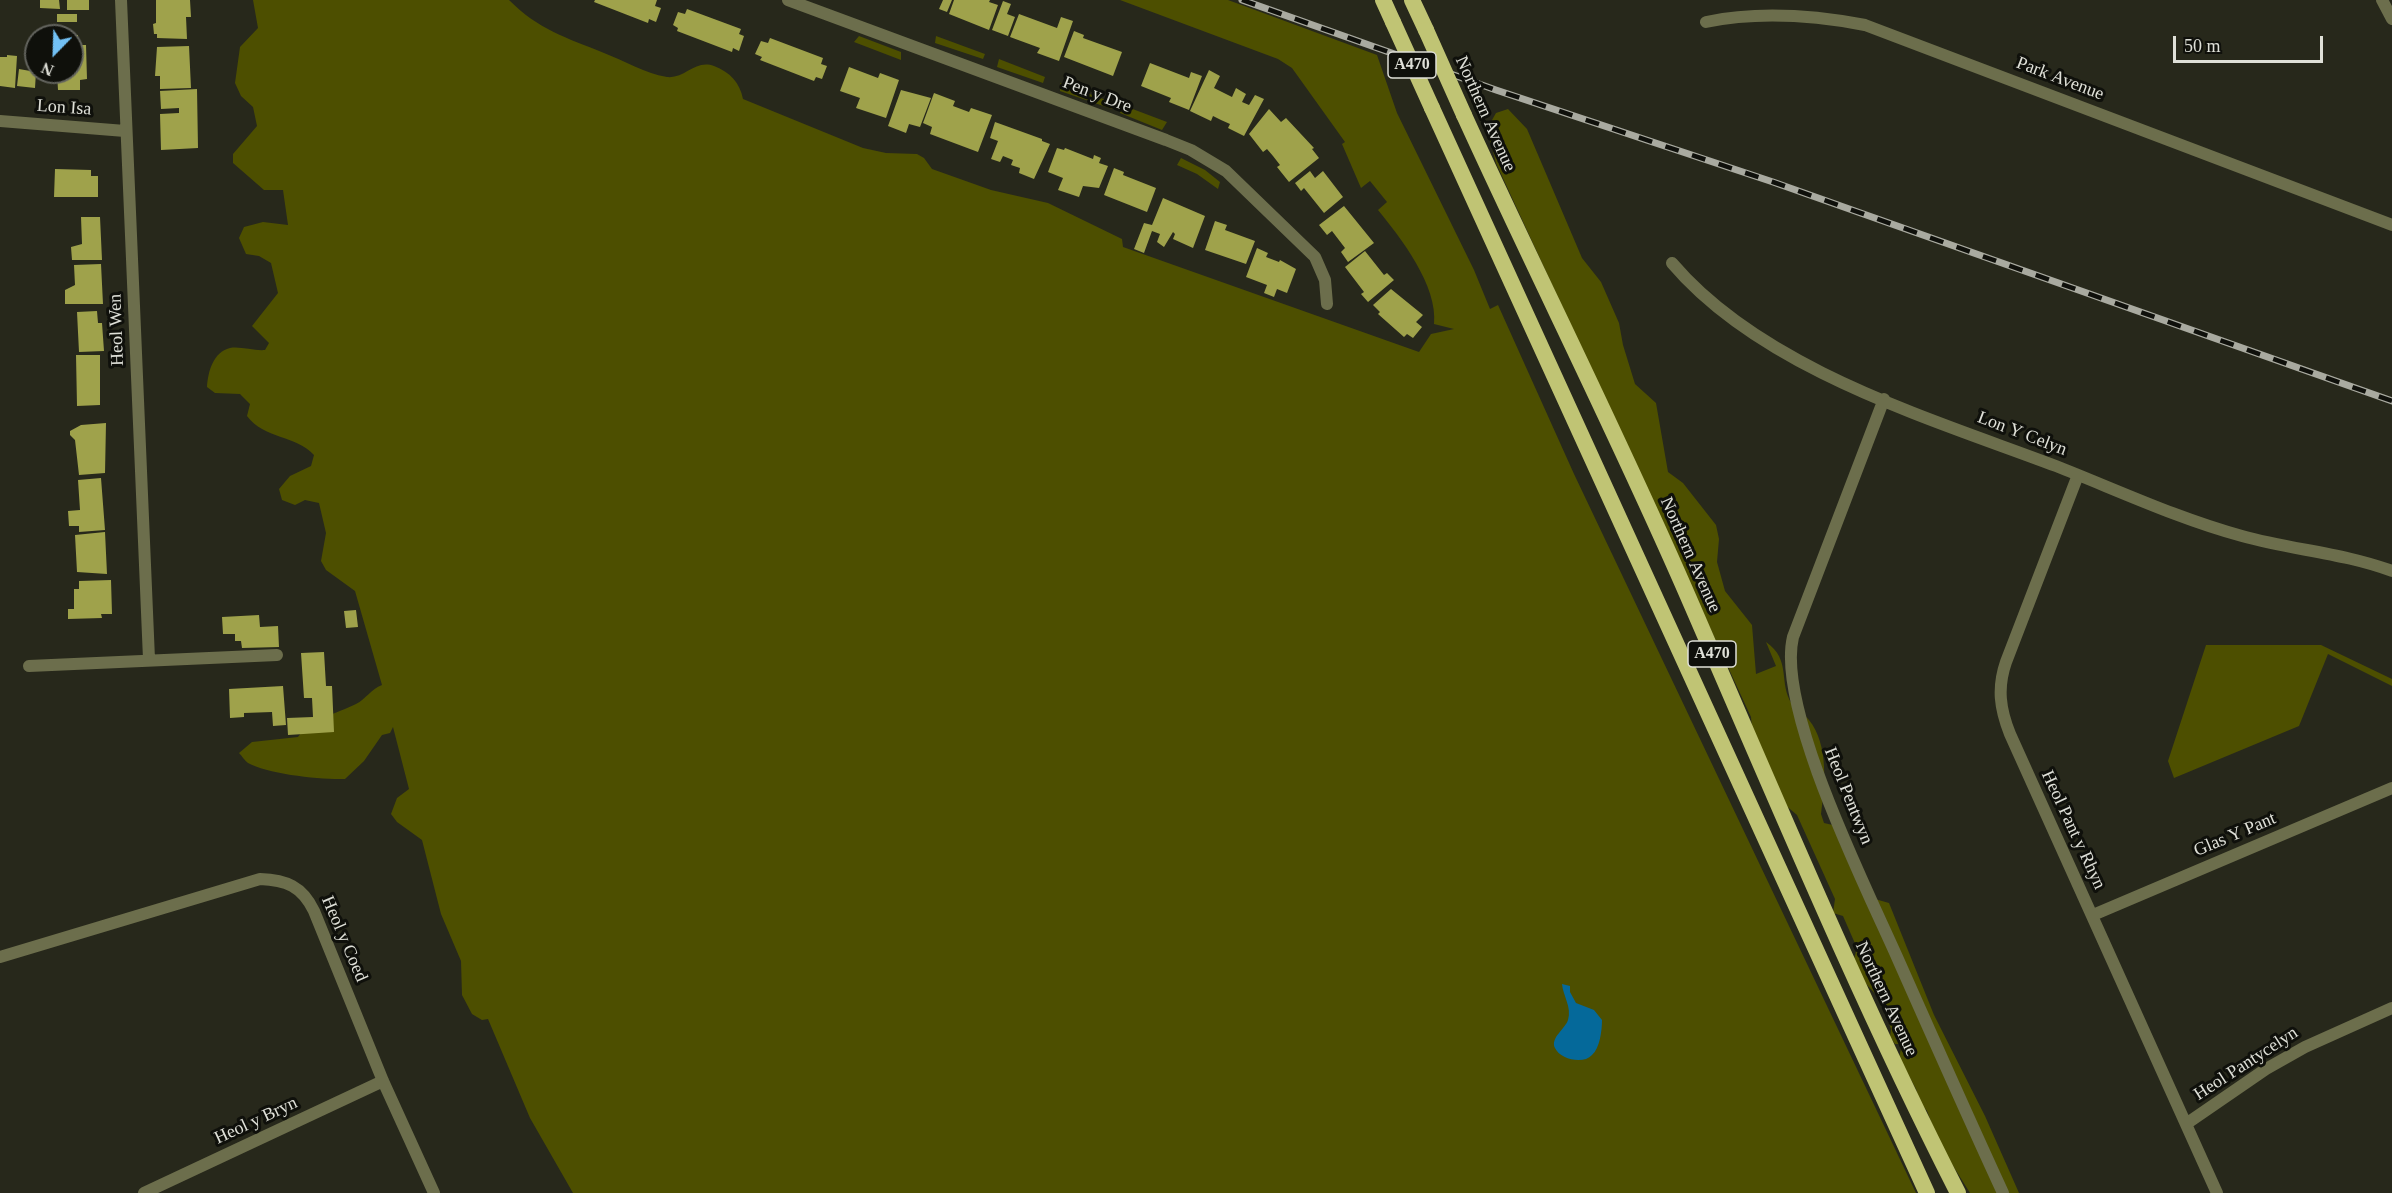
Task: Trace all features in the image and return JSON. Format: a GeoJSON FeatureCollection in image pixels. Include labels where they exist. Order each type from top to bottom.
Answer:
{"type":"FeatureCollection","features":[{"type":"Feature","properties":{"kind":"highway","name":"A470"},"geometry":{"type":"LineString","coordinates":[[1383,0],[1927,1193]]}},
{"type":"Feature","properties":{"kind":"highway","name":"Northern Avenue"},"geometry":{"type":"LineString","coordinates":[[1412,0],[1682,584],[1778,809],[1862,995],[1958,1193]]}},
{"type":"Feature","properties":{"kind":"street","name":"Heol Wen"},"geometry":{"type":"LineString","coordinates":[[121,0],[149,659]]}},
{"type":"Feature","properties":{"kind":"street","name":"Pen y Dre"},"geometry":{"type":"LineString","coordinates":[[788,0],[1183,147],[1211,161],[1226,171],[1315,257],[1325,280],[1327,304]]}},
{"type":"Feature","properties":{"kind":"street"},"geometry":{"type":"LineString","coordinates":[[2382,0],[2392,19]]}},
{"type":"Feature","properties":{"kind":"street","name":"Park Avenue"},"geometry":{"type":"LineString","coordinates":[[1706,22],[1730,17],[1768,15],[1808,16],[1864,25],[2392,225]]}},
{"type":"Feature","properties":{"kind":"street","name":"Lon Isa"},"geometry":{"type":"LineString","coordinates":[[0,121],[125,131]]}},
{"type":"Feature","properties":{"kind":"street","name":"Lon Y Celyn"},"geometry":{"type":"LineString","coordinates":[[1672,263],[1708,301],[1737,324],[1793,356],[1884,399],[2225,531],[2335,555],[2392,571]]}},
{"type":"Feature","properties":{"kind":"street","name":"Heol Pentwyn"},"geometry":{"type":"LineString","coordinates":[[1884,399],[1793,637],[1791,668],[1818,771],[1867,889],[2003,1193]]}},
{"type":"Feature","properties":{"kind":"street","name":"Heol Pant y Rhyn"},"geometry":{"type":"LineString","coordinates":[[2078,475],[2001,675],[2000,705],[2010,734],[2217,1193]]}},
{"type":"Feature","properties":{"kind":"street"},"geometry":{"type":"LineString","coordinates":[[29,666],[277,655]]}},
{"type":"Feature","properties":{"kind":"street","name":"Glas Y Pant"},"geometry":{"type":"LineString","coordinates":[[2092,915],[2392,788]]}},
{"type":"Feature","properties":{"kind":"street","name":"Heol y Coed"},"geometry":{"type":"LineString","coordinates":[[0,957],[260,879],[278,880],[294,885],[307,897],[383,1081],[434,1193]]}},
{"type":"Feature","properties":{"kind":"street","name":"Heol Pantycelyn"},"geometry":{"type":"LineString","coordinates":[[2186,1124],[2295,1052],[2392,1008]]}},
{"type":"Feature","properties":{"kind":"street","name":"Heol y Bryn"},"geometry":{"type":"LineString","coordinates":[[144,1193],[383,1081]]}},
{"type":"Feature","properties":{"kind":"shaded area"},"geometry":{"type":"Polygon","coordinates":[[[253,0],[509,0],[531,19],[553,32],[642,70],[673,77],[701,65],[714,66],[725,71],[733,79],[743,99],[863,148],[886,153],[917,154],[924,158],[932,169],[991,190],[1048,203],[1122,239],[1123,247],[1419,352],[1431,334],[1454,329],[1434,324],[1434,309],[1424,279],[1407,248],[1378,210],[1387,202],[1370,181],[1361,188],[1342,144],[1345,142],[1292,68],[1278,59],[1120,0],[1228,0],[1377,55],[1397,113],[1474,270],[1490,309],[1498,305],[1574,474],[1916,1193],[573,1193],[530,1118],[488,1019],[482,1020],[472,1014],[462,995],[461,961],[441,914],[422,840],[397,822],[391,814],[397,798],[409,789],[393,727],[390,733],[382,735],[364,761],[345,779],[309,777],[268,770],[248,763],[239,753],[252,742],[298,737],[317,721],[356,704],[382,685],[355,591],[326,570],[321,561],[326,533],[319,503],[305,500],[295,505],[282,500],[279,489],[290,476],[311,466],[314,455],[298,444],[262,429],[254,423],[247,416],[250,404],[240,394],[215,393],[207,387],[212,363],[224,350],[234,348],[265,350],[269,343],[252,326],[278,293],[271,263],[259,256],[246,254],[239,238],[244,227],[263,222],[288,225],[283,190],[264,190],[233,163],[233,154],[257,126],[253,107],[241,96],[235,83],[240,47],[258,28],[253,0]]]}},
{"type":"Feature","properties":{"kind":"shaded area"},"geometry":{"type":"Polygon","coordinates":[[[859,36],[901,52],[901,60],[854,42],[859,36]]]}},
{"type":"Feature","properties":{"kind":"shaded area"},"geometry":{"type":"Polygon","coordinates":[[[936,36],[985,54],[983,59],[935,43],[936,36]]]}},
{"type":"Feature","properties":{"kind":"shaded area"},"geometry":{"type":"Polygon","coordinates":[[[999,59],[1045,77],[1043,83],[997,67],[999,59]]]}},
{"type":"Feature","properties":{"kind":"shaded area"},"geometry":{"type":"Polygon","coordinates":[[[1060,83],[1114,103],[1112,109],[1060,91],[1060,83]]]}},
{"type":"Feature","properties":{"kind":"shaded area"},"geometry":{"type":"Polygon","coordinates":[[[1122,105],[1167,122],[1162,130],[1120,113],[1122,105]]]}},
{"type":"Feature","properties":{"kind":"shaded area"},"geometry":{"type":"Polygon","coordinates":[[[1508,109],[1527,129],[1582,258],[1601,282],[1619,323],[1635,384],[1656,403],[1668,472],[1683,483],[1716,525],[1719,539],[1717,562],[1725,591],[1752,625],[1756,674],[1776,666],[1766,642],[1779,656],[1792,704],[1809,720],[1820,741],[1824,766],[1821,814],[1824,823],[1837,826],[1840,844],[1868,897],[1889,903],[1934,1015],[1985,1116],[2019,1193],[1970,1193],[1940,1145],[1927,1111],[1919,1101],[1916,1089],[1899,1058],[1902,1044],[1895,1044],[1890,1037],[1891,1029],[1880,999],[1855,972],[1854,959],[1857,948],[1843,916],[1833,913],[1835,899],[1797,815],[1777,798],[1752,729],[1751,717],[1496,163],[1487,129],[1496,113],[1508,109]]]}},
{"type":"Feature","properties":{"kind":"shaded area"},"geometry":{"type":"Polygon","coordinates":[[[1181,158],[1205,170],[1220,182],[1218,189],[1197,174],[1177,165],[1181,158]]]}},
{"type":"Feature","properties":{"kind":"shaded area"},"geometry":{"type":"Polygon","coordinates":[[[2206,645],[2321,645],[2392,679],[2392,686],[2328,654],[2299,726],[2174,778],[2168,761],[2206,645]]]}},
{"type":"Feature","properties":{"kind":"water"},"geometry":{"type":"Polygon","coordinates":[[[1562,984],[1570,986],[1570,992],[1576,1003],[1594,1010],[1602,1020],[1597,1048],[1592,1055],[1583,1060],[1567,1058],[1555,1048],[1554,1041],[1569,1015],[1562,984]]]}},
{"type":"Feature","properties":{"kind":"building"},"geometry":{"type":"Polygon","coordinates":[[[40,0],[59,0],[60,9],[40,8],[40,0]]]}},
{"type":"Feature","properties":{"kind":"building"},"geometry":{"type":"Polygon","coordinates":[[[67,0],[89,0],[89,10],[67,10],[67,0]]]}},
{"type":"Feature","properties":{"kind":"building"},"geometry":{"type":"Polygon","coordinates":[[[156,0],[190,0],[191,17],[186,17],[187,39],[157,38],[153,24],[156,23],[156,0]]]}},
{"type":"Feature","properties":{"kind":"building"},"geometry":{"type":"Polygon","coordinates":[[[595,0],[657,0],[655,6],[661,8],[656,22],[649,19],[648,23],[594,2],[595,0]]]}},
{"type":"Feature","properties":{"kind":"building"},"geometry":{"type":"Polygon","coordinates":[[[943,0],[952,0],[947,12],[939,9],[943,0]]]}},
{"type":"Feature","properties":{"kind":"building"},"geometry":{"type":"Polygon","coordinates":[[[954,0],[990,0],[989,2],[998,5],[989,30],[949,14],[954,0]]]}},
{"type":"Feature","properties":{"kind":"building"},"geometry":{"type":"Polygon","coordinates":[[[1003,1],[1011,4],[1007,14],[1015,17],[1008,36],[992,30],[1003,1]]]}},
{"type":"Feature","properties":{"kind":"building"},"geometry":{"type":"Polygon","coordinates":[[[687,9],[741,29],[739,34],[744,36],[739,51],[733,48],[732,52],[677,31],[678,28],[673,25],[678,12],[685,14],[687,9]]]}},
{"type":"Feature","properties":{"kind":"building"},"geometry":{"type":"Polygon","coordinates":[[[57,14],[77,14],[77,22],[57,22],[57,14]]]}},
{"type":"Feature","properties":{"kind":"building"},"geometry":{"type":"Polygon","coordinates":[[[1019,14],[1057,28],[1061,17],[1073,21],[1059,61],[1037,53],[1040,48],[1010,37],[1019,14]]]}},
{"type":"Feature","properties":{"kind":"building"},"geometry":{"type":"Polygon","coordinates":[[[1074,31],[1084,35],[1083,38],[1122,52],[1113,76],[1064,57],[1074,31]]]}},
{"type":"Feature","properties":{"kind":"building"},"geometry":{"type":"Polygon","coordinates":[[[770,38],[823,58],[821,64],[827,66],[822,79],[816,77],[814,81],[760,60],[762,57],[755,54],[761,41],[768,43],[770,38]]]}},
{"type":"Feature","properties":{"kind":"building"},"geometry":{"type":"Polygon","coordinates":[[[84,45],[86,45],[87,79],[84,79],[84,45]]]}},
{"type":"Feature","properties":{"kind":"building"},"geometry":{"type":"Polygon","coordinates":[[[189,46],[191,88],[160,89],[160,76],[155,76],[157,47],[189,46]]]}},
{"type":"Feature","properties":{"kind":"building"},"geometry":{"type":"Polygon","coordinates":[[[7,55],[17,56],[15,88],[0,86],[0,57],[7,57],[7,55]]]}},
{"type":"Feature","properties":{"kind":"building"},"geometry":{"type":"Polygon","coordinates":[[[1150,63],[1189,78],[1191,72],[1202,76],[1189,110],[1169,102],[1171,98],[1141,86],[1150,63]]]}},
{"type":"Feature","properties":{"kind":"building"},"geometry":{"type":"Polygon","coordinates":[[[849,67],[878,78],[880,73],[899,80],[886,118],[856,108],[860,98],[840,91],[849,67]]]}},
{"type":"Feature","properties":{"kind":"building"},"geometry":{"type":"Polygon","coordinates":[[[19,69],[24,70],[24,84],[35,84],[35,88],[17,86],[19,69]]]}},
{"type":"Feature","properties":{"kind":"building"},"geometry":{"type":"Polygon","coordinates":[[[1209,70],[1220,76],[1214,88],[1232,97],[1236,88],[1246,94],[1242,102],[1249,105],[1255,95],[1264,99],[1244,136],[1228,128],[1230,124],[1213,116],[1211,121],[1190,111],[1209,70]]]}},
{"type":"Feature","properties":{"kind":"building"},"geometry":{"type":"Polygon","coordinates":[[[58,84],[80,84],[80,90],[58,90],[58,84]]]}},
{"type":"Feature","properties":{"kind":"building"},"geometry":{"type":"Polygon","coordinates":[[[197,89],[198,148],[161,150],[160,114],[179,113],[179,108],[161,109],[160,91],[197,89]]]}},
{"type":"Feature","properties":{"kind":"building"},"geometry":{"type":"Polygon","coordinates":[[[901,90],[931,98],[920,127],[909,124],[906,133],[888,126],[901,90]]]}},
{"type":"Feature","properties":{"kind":"building"},"geometry":{"type":"Polygon","coordinates":[[[934,93],[955,101],[953,106],[969,112],[971,108],[992,115],[978,152],[930,134],[932,127],[923,123],[934,93]]]}},
{"type":"Feature","properties":{"kind":"building"},"geometry":{"type":"Polygon","coordinates":[[[1269,109],[1281,122],[1286,118],[1314,148],[1312,149],[1319,158],[1289,182],[1277,167],[1280,165],[1273,156],[1267,149],[1263,152],[1249,134],[1269,109]]]}},
{"type":"Feature","properties":{"kind":"building"},"geometry":{"type":"Polygon","coordinates":[[[995,122],[1050,144],[1034,179],[1019,173],[1020,168],[1011,165],[1013,160],[1003,156],[1000,162],[991,159],[998,141],[990,138],[995,122]]]}},
{"type":"Feature","properties":{"kind":"building"},"geometry":{"type":"Polygon","coordinates":[[[1057,148],[1064,150],[1065,148],[1093,159],[1094,155],[1101,158],[1099,163],[1108,166],[1099,188],[1083,186],[1079,197],[1058,190],[1063,178],[1048,172],[1057,148]]]}},
{"type":"Feature","properties":{"kind":"building"},"geometry":{"type":"Polygon","coordinates":[[[1114,168],[1124,172],[1123,175],[1156,188],[1147,212],[1104,195],[1114,168]]]}},
{"type":"Feature","properties":{"kind":"building"},"geometry":{"type":"Polygon","coordinates":[[[55,169],[91,170],[91,176],[98,176],[98,197],[54,197],[55,169]]]}},
{"type":"Feature","properties":{"kind":"building"},"geometry":{"type":"Polygon","coordinates":[[[1310,171],[1315,178],[1323,171],[1343,197],[1324,213],[1304,188],[1301,191],[1295,183],[1310,171]]]}},
{"type":"Feature","properties":{"kind":"building"},"geometry":{"type":"Polygon","coordinates":[[[1163,198],[1205,216],[1193,248],[1173,239],[1175,234],[1173,232],[1164,247],[1157,242],[1160,234],[1152,231],[1144,253],[1134,249],[1144,223],[1152,225],[1163,198]]]}},
{"type":"Feature","properties":{"kind":"building"},"geometry":{"type":"Polygon","coordinates":[[[1344,206],[1374,243],[1348,262],[1341,252],[1345,248],[1332,231],[1327,235],[1319,225],[1344,206]]]}},
{"type":"Feature","properties":{"kind":"building"},"geometry":{"type":"Polygon","coordinates":[[[81,217],[100,217],[102,260],[72,260],[71,247],[82,244],[81,217]]]}},
{"type":"Feature","properties":{"kind":"building"},"geometry":{"type":"Polygon","coordinates":[[[1215,221],[1227,225],[1225,230],[1255,241],[1246,264],[1205,250],[1215,221]]]}},
{"type":"Feature","properties":{"kind":"building"},"geometry":{"type":"Polygon","coordinates":[[[1257,248],[1268,253],[1266,257],[1279,262],[1280,260],[1296,269],[1287,293],[1277,289],[1274,297],[1264,293],[1267,285],[1246,277],[1257,248]]]}},
{"type":"Feature","properties":{"kind":"building"},"geometry":{"type":"Polygon","coordinates":[[[1365,251],[1384,275],[1387,273],[1394,280],[1368,302],[1361,294],[1364,292],[1345,267],[1365,251]]]}},
{"type":"Feature","properties":{"kind":"building"},"geometry":{"type":"Polygon","coordinates":[[[101,264],[103,304],[65,304],[65,290],[75,285],[74,265],[101,264]]]}},
{"type":"Feature","properties":{"kind":"building"},"geometry":{"type":"Polygon","coordinates":[[[1391,289],[1423,315],[1416,322],[1422,327],[1413,338],[1407,334],[1404,337],[1378,314],[1380,312],[1373,305],[1391,289]]]}},
{"type":"Feature","properties":{"kind":"building"},"geometry":{"type":"Polygon","coordinates":[[[97,311],[98,323],[102,323],[104,351],[79,352],[77,312],[97,311]]]}},
{"type":"Feature","properties":{"kind":"building"},"geometry":{"type":"Polygon","coordinates":[[[76,355],[100,355],[100,405],[77,406],[76,355]]]}},
{"type":"Feature","properties":{"kind":"building"},"geometry":{"type":"Polygon","coordinates":[[[106,423],[105,473],[79,475],[75,440],[70,435],[70,431],[81,425],[106,423]]]}},
{"type":"Feature","properties":{"kind":"building"},"geometry":{"type":"Polygon","coordinates":[[[101,478],[105,530],[79,532],[79,526],[69,526],[68,511],[80,510],[78,480],[101,478]]]}},
{"type":"Feature","properties":{"kind":"building"},"geometry":{"type":"Polygon","coordinates":[[[105,532],[107,574],[77,572],[75,535],[105,532]]]}},
{"type":"Feature","properties":{"kind":"building"},"geometry":{"type":"Polygon","coordinates":[[[111,580],[112,614],[101,614],[102,618],[68,619],[68,609],[74,609],[74,589],[79,589],[79,581],[111,580]]]}},
{"type":"Feature","properties":{"kind":"building"},"geometry":{"type":"Polygon","coordinates":[[[356,610],[358,627],[346,628],[344,611],[356,610]]]}},
{"type":"Feature","properties":{"kind":"building"},"geometry":{"type":"Polygon","coordinates":[[[259,615],[260,627],[278,626],[279,647],[242,648],[241,641],[235,641],[235,634],[223,634],[222,617],[259,615]]]}},
{"type":"Feature","properties":{"kind":"building"},"geometry":{"type":"Polygon","coordinates":[[[324,652],[326,686],[332,686],[334,732],[288,735],[287,718],[313,717],[312,698],[304,698],[301,653],[324,652]]]}},
{"type":"Feature","properties":{"kind":"building"},"geometry":{"type":"Polygon","coordinates":[[[283,686],[286,725],[273,726],[272,712],[244,713],[244,717],[230,718],[229,689],[283,686]]]}},
{"type":"Feature","properties":{"kind":"railway"},"geometry":{"type":"LineString","coordinates":[[1242,0],[1496,90],[1773,182],[2392,401]]}}]}
